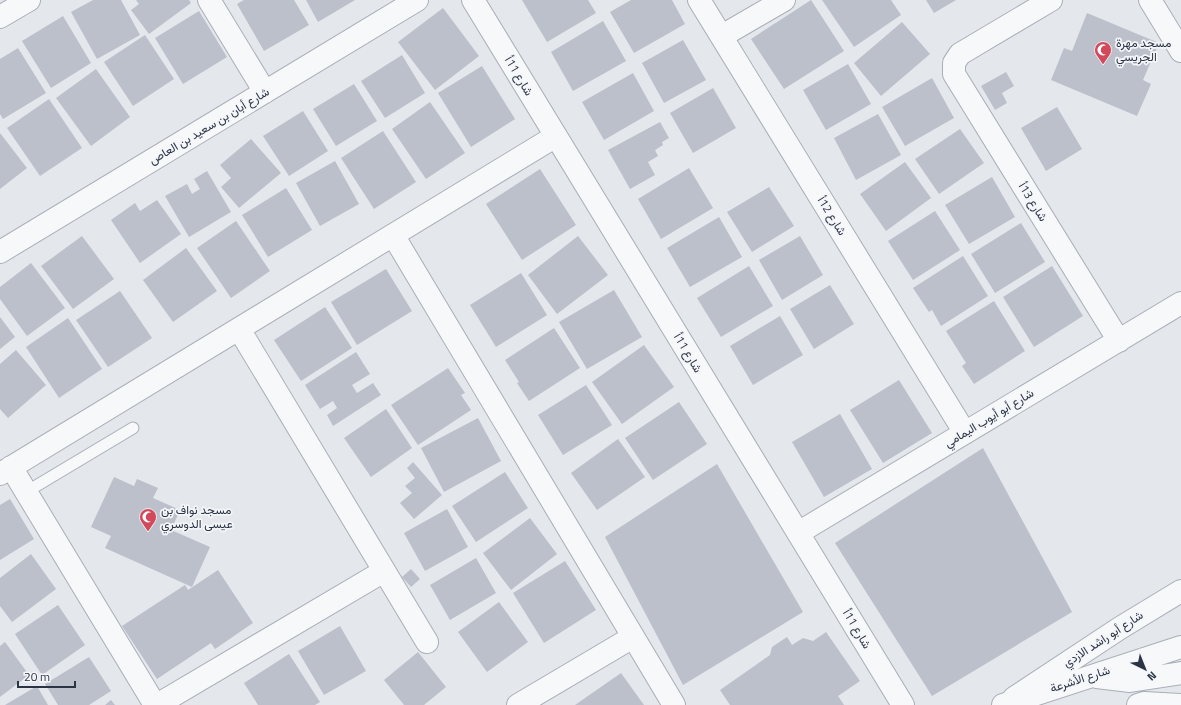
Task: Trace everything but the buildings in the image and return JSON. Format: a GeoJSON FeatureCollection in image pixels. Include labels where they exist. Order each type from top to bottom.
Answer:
{"type":"FeatureCollection","features":[{"type":"Feature","properties":{"kind":"street"},"geometry":{"type":"LineString","coordinates":[[0,17],[29,0]]}},
{"type":"Feature","properties":{"kind":"street"},"geometry":{"type":"LineString","coordinates":[[209,0],[265,92]]}},
{"type":"Feature","properties":{"kind":"street","name":"شارع أبان بن سعيد بن العاص"},"geometry":{"type":"LineString","coordinates":[[0,252],[417,0]]}},
{"type":"Feature","properties":{"kind":"street","name":"شارع 11أ"},"geometry":{"type":"LineString","coordinates":[[473,0],[903,705]]}},
{"type":"Feature","properties":{"kind":"street","name":"شارع 12أ"},"geometry":{"type":"LineString","coordinates":[[699,0],[965,432]]}},
{"type":"Feature","properties":{"kind":"street"},"geometry":{"type":"LineString","coordinates":[[722,36],[784,0]]}},
{"type":"Feature","properties":{"kind":"street","name":"شارع 13أ"},"geometry":{"type":"LineString","coordinates":[[1050,0],[960,54],[954,63],[954,74],[1119,341]]}},
{"type":"Feature","properties":{"kind":"street"},"geometry":{"type":"LineString","coordinates":[[1150,0],[1181,51]]}},
{"type":"Feature","properties":{"kind":"street"},"geometry":{"type":"LineString","coordinates":[[384,571],[156,705],[26,492],[5,470],[556,136]]}},
{"type":"Feature","properties":{"kind":"street"},"geometry":{"type":"LineString","coordinates":[[393,235],[674,705]]}},
{"type":"Feature","properties":{"kind":"street","name":"شارع أبو أيوب اليمامي"},"geometry":{"type":"LineString","coordinates":[[798,533],[1181,303]]}},
{"type":"Feature","properties":{"kind":"street"},"geometry":{"type":"LineString","coordinates":[[239,329],[427,642]]}},
{"type":"Feature","properties":{"kind":"street","name":"شارع أبو راشد الازدي"},"geometry":{"type":"LineString","coordinates":[[1005,704],[1120,628],[1181,591]]}},
{"type":"Feature","properties":{"kind":"street"},"geometry":{"type":"LineString","coordinates":[[518,705],[633,636]]}},
{"type":"Feature","properties":{"kind":"street","name":"شارع الأشرعة"},"geometry":{"type":"LineString","coordinates":[[1005,704],[1181,647]]}},
{"type":"Feature","properties":{"kind":"street"},"geometry":{"type":"LineString","coordinates":[[1090,676],[1130,681],[1181,673]]}},
{"type":"Feature","properties":{"kind":"street"},"geometry":{"type":"LineString","coordinates":[[1138,705],[1149,703],[1181,705]]}},
{"type":"Feature","properties":{"kind":"lane"},"geometry":{"type":"LineString","coordinates":[[26,492],[133,428]]}},
{"type":"Feature","properties":{"kind":"place","name":"مسجد مهرة الجريسي"},"geometry":{"type":"Point","coordinates":[1103,65]}},
{"type":"Feature","properties":{"kind":"place","name":"مسجد نواف بن عيسى الدوسري"},"geometry":{"type":"Point","coordinates":[148,532]}}]}
